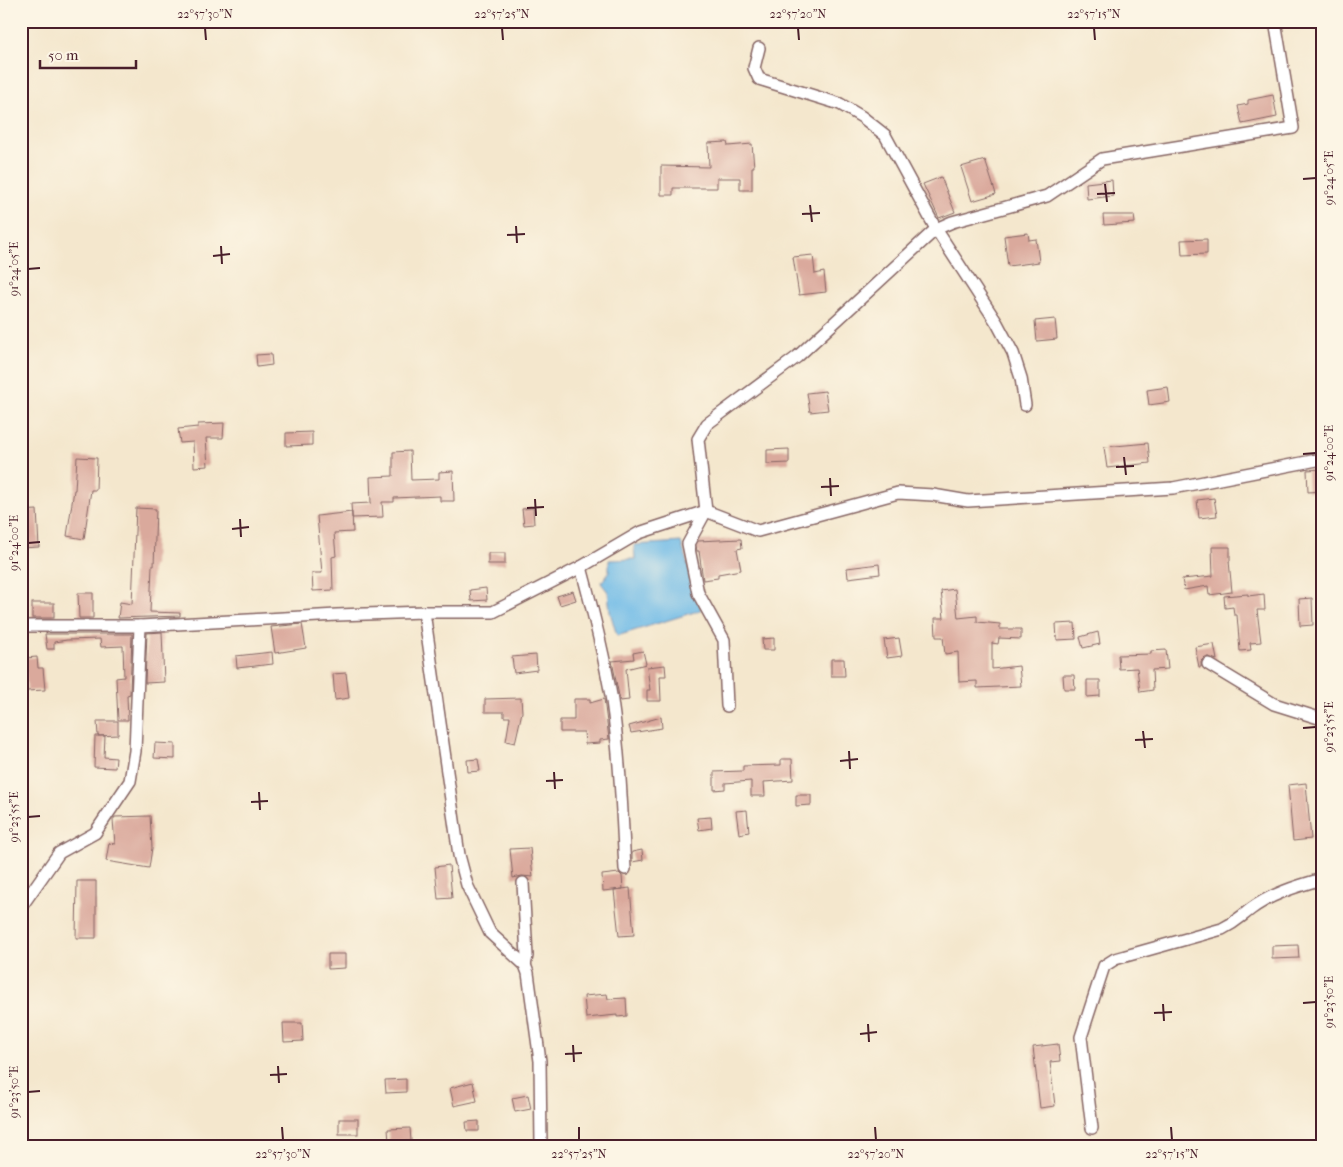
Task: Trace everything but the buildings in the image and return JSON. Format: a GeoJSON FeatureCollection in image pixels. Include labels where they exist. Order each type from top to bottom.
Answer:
{"type":"FeatureCollection","features":[{"type":"Feature","properties":{"kind":"street"},"geometry":{"type":"LineString","coordinates":[[727,706],[724,640],[698,593],[688,544],[706,511],[698,439],[707,424],[797,356],[936,229],[952,222],[1046,196],[1102,159],[1293,128],[1275,21]]}},
{"type":"Feature","properties":{"kind":"street"},"geometry":{"type":"LineString","coordinates":[[759,48],[754,68],[759,80],[840,104],[862,117],[885,135],[936,229],[997,323],[1013,353],[1021,378],[1025,405]]}},
{"type":"Feature","properties":{"kind":"street"},"geometry":{"type":"LineString","coordinates":[[21,626],[140,626],[327,615],[493,612],[581,567],[639,533],[706,511],[758,531],[898,493],[934,495],[968,500],[1173,488],[1322,459]]}},
{"type":"Feature","properties":{"kind":"street"},"geometry":{"type":"LineString","coordinates":[[581,567],[601,644],[612,702],[619,765],[626,869]]}},
{"type":"Feature","properties":{"kind":"street"},"geometry":{"type":"LineString","coordinates":[[424,612],[459,855],[467,885],[490,934],[525,965],[528,973],[540,1061],[541,1146]]}},
{"type":"Feature","properties":{"kind":"street"},"geometry":{"type":"LineString","coordinates":[[21,907],[59,853],[95,833],[130,781],[135,751],[140,626]]}},
{"type":"Feature","properties":{"kind":"street"},"geometry":{"type":"LineString","coordinates":[[1208,664],[1274,704],[1322,719]]}},
{"type":"Feature","properties":{"kind":"street"},"geometry":{"type":"LineString","coordinates":[[1092,1128],[1081,1037],[1104,966],[1114,959],[1222,929],[1237,922],[1251,909],[1290,888],[1322,879]]}},
{"type":"Feature","properties":{"kind":"street"},"geometry":{"type":"LineString","coordinates":[[523,883],[527,956],[525,965]]}},
{"type":"Feature","properties":{"kind":"water"},"geometry":{"type":"Polygon","coordinates":[[[681,542],[701,610],[617,636],[610,612],[608,592],[601,583],[609,572],[609,560],[635,559],[634,545],[681,542]]]}}]}
